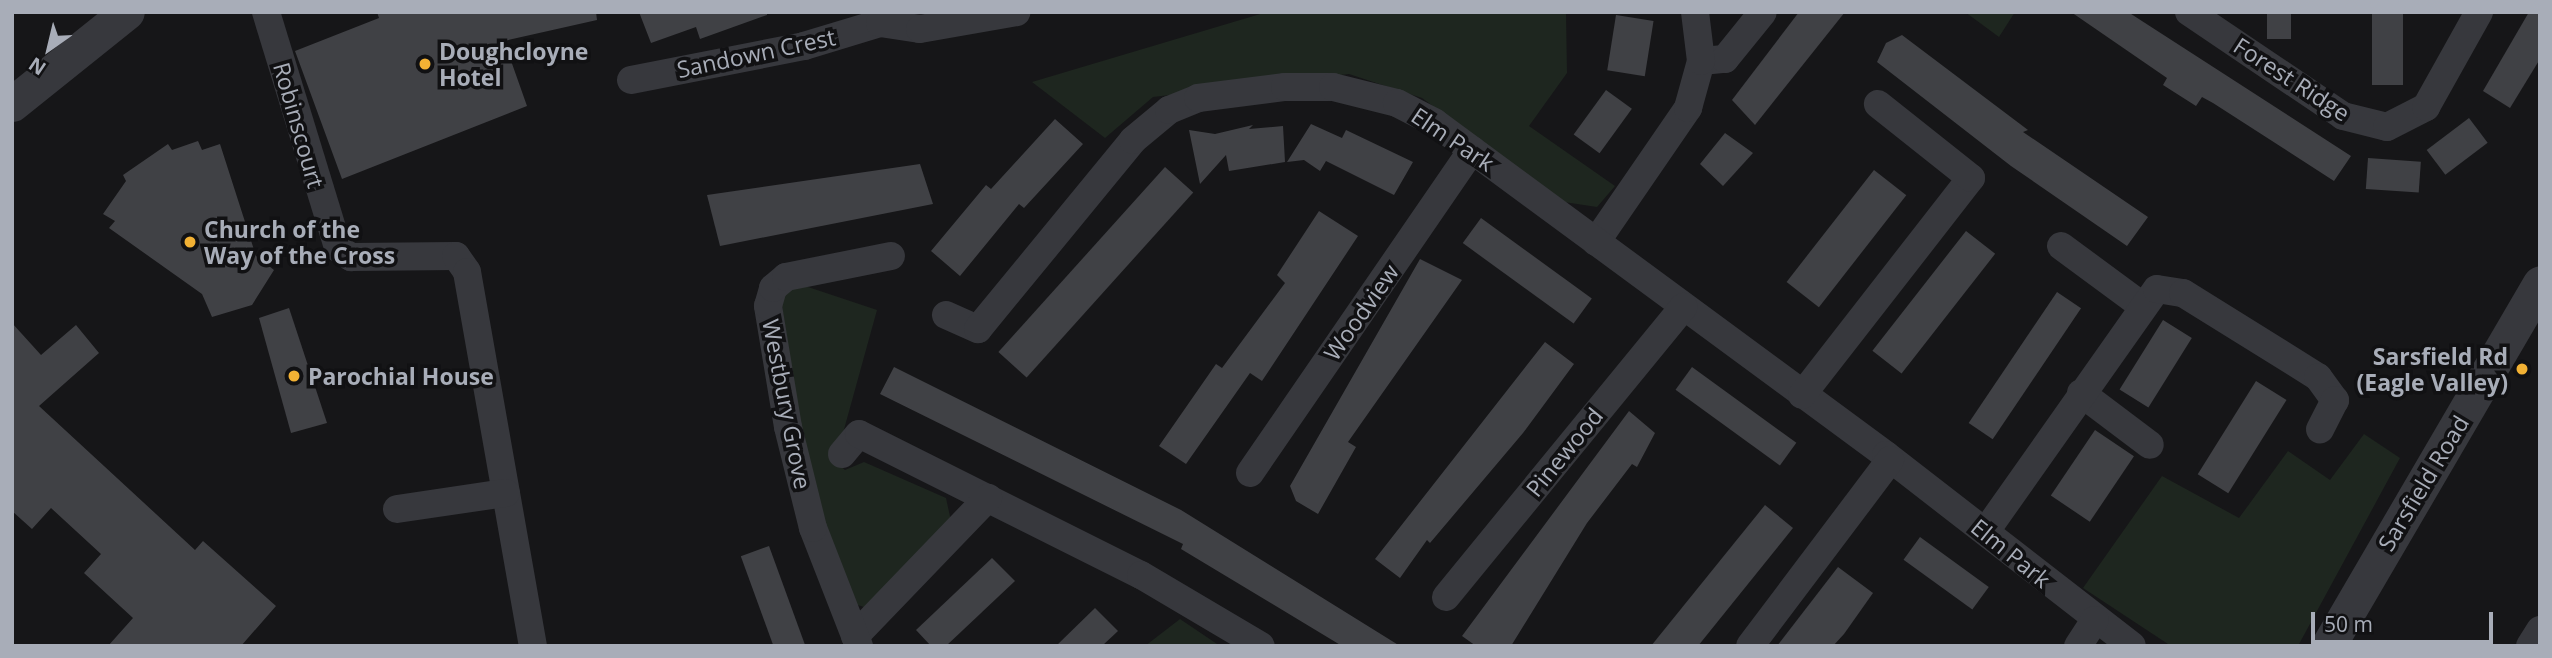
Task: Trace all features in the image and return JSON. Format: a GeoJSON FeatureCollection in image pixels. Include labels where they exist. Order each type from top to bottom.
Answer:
{"type":"FeatureCollection","features":[{"type":"Feature","properties":{"kind":"street"},"geometry":{"type":"LineString","coordinates":[[12,104],[127,12]]}},
{"type":"Feature","properties":{"kind":"street","name":"Robinscourt"},"geometry":{"type":"LineString","coordinates":[[266,12],[338,248],[351,257],[456,256],[467,272],[533,646]]}},
{"type":"Feature","properties":{"kind":"street","name":"Sandown Crest"},"geometry":{"type":"LineString","coordinates":[[631,80],[804,46],[877,18],[920,29],[1017,12]]}},
{"type":"Feature","properties":{"kind":"street"},"geometry":{"type":"LineString","coordinates":[[1596,242],[1688,108],[1701,61],[1695,12]]}},
{"type":"Feature","properties":{"kind":"street"},"geometry":{"type":"LineString","coordinates":[[1701,61],[1725,58],[1763,12]]}},
{"type":"Feature","properties":{"kind":"street","name":"Forest Ridge"},"geometry":{"type":"LineString","coordinates":[[2189,12],[2214,20],[2343,116],[2387,127],[2426,107],[2479,12]]}},
{"type":"Feature","properties":{"kind":"street","name":"Elm Park"},"geometry":{"type":"LineString","coordinates":[[946,315],[978,329],[1133,140],[1169,110],[1198,98],[1333,87],[1396,103],[1472,150],[1986,531],[2095,620],[2132,646]]}},
{"type":"Feature","properties":{"kind":"street"},"geometry":{"type":"LineString","coordinates":[[1802,395],[1971,178],[1878,104]]}},
{"type":"Feature","properties":{"kind":"street","name":"Woodview"},"geometry":{"type":"LineString","coordinates":[[1250,473],[1472,150]]}},
{"type":"Feature","properties":{"kind":"street"},"geometry":{"type":"LineString","coordinates":[[2061,246],[2141,305]]}},
{"type":"Feature","properties":{"kind":"street","name":"Westbury Grove"},"geometry":{"type":"LineString","coordinates":[[891,256],[786,277],[773,288],[768,306],[788,427],[813,528],[857,641],[988,498]]}},
{"type":"Feature","properties":{"kind":"street","name":"Sarsfield Road"},"geometry":{"type":"LineString","coordinates":[[2328,646],[2540,283]]}},
{"type":"Feature","properties":{"kind":"street"},"geometry":{"type":"LineString","coordinates":[[1986,531],[2141,305],[2157,289],[2183,293],[2318,377],[2335,400],[2320,429]]}},
{"type":"Feature","properties":{"kind":"street","name":"Pinewood"},"geometry":{"type":"LineString","coordinates":[[1446,597],[1683,307]]}},
{"type":"Feature","properties":{"kind":"street"},"geometry":{"type":"LineString","coordinates":[[2081,393],[2150,445]]}},
{"type":"Feature","properties":{"kind":"street","name":"Westbury Grove"},"geometry":{"type":"LineString","coordinates":[[842,454],[859,434],[1141,575],[1261,646]]}},
{"type":"Feature","properties":{"kind":"street"},"geometry":{"type":"LineString","coordinates":[[1749,646],[1890,460]]}},
{"type":"Feature","properties":{"kind":"street"},"geometry":{"type":"LineString","coordinates":[[397,509],[506,493]]}},
{"type":"Feature","properties":{"kind":"street"},"geometry":{"type":"LineString","coordinates":[[2078,646],[2095,620]]}},
{"type":"Feature","properties":{"kind":"street"},"geometry":{"type":"LineString","coordinates":[[2530,646],[2540,630]]}},
{"type":"Feature","properties":{"kind":"shaded area"},"geometry":{"type":"Polygon","coordinates":[[[1267,12],[1566,12],[1567,73],[1529,126],[1615,186],[1597,207],[1564,202],[1422,98],[1349,74],[1153,97],[1105,138],[1032,82],[1267,12]]]}},
{"type":"Feature","properties":{"kind":"shaded area"},"geometry":{"type":"Polygon","coordinates":[[[1965,12],[2015,12],[1999,37],[1965,12]]]}},
{"type":"Feature","properties":{"kind":"shaded area"},"geometry":{"type":"Polygon","coordinates":[[[799,284],[877,310],[835,462],[845,470],[864,462],[946,498],[951,521],[864,607],[851,603],[816,525],[780,293],[799,284]]]}},
{"type":"Feature","properties":{"kind":"shaded area"},"geometry":{"type":"Polygon","coordinates":[[[2364,434],[2400,458],[2298,646],[2171,646],[2083,588],[2162,476],[2239,518],[2288,451],[2330,480],[2364,434]]]}},
{"type":"Feature","properties":{"kind":"shaded area"},"geometry":{"type":"Polygon","coordinates":[[[1180,619],[1220,646],[1145,646],[1180,619]]]}},
{"type":"Feature","properties":{"kind":"building"},"geometry":{"type":"Polygon","coordinates":[[[377,12],[596,12],[597,20],[504,41],[527,106],[342,179],[295,51],[379,18],[377,12]]]}},
{"type":"Feature","properties":{"kind":"building"},"geometry":{"type":"Polygon","coordinates":[[[639,12],[767,12],[767,15],[700,39],[696,27],[651,43],[639,12]]]}},
{"type":"Feature","properties":{"kind":"building"},"geometry":{"type":"Polygon","coordinates":[[[1799,12],[1845,12],[1755,125],[1732,100],[1799,12]]]}},
{"type":"Feature","properties":{"kind":"building"},"geometry":{"type":"Polygon","coordinates":[[[2071,12],[2128,12],[2351,156],[2334,181],[2213,103],[2202,97],[2196,106],[2163,85],[2167,78],[2071,12]]]}},
{"type":"Feature","properties":{"kind":"building"},"geometry":{"type":"Polygon","coordinates":[[[2267,12],[2291,12],[2291,39],[2267,39],[2267,12]]]}},
{"type":"Feature","properties":{"kind":"building"},"geometry":{"type":"Polygon","coordinates":[[[2372,12],[2403,12],[2403,85],[2372,85],[2372,12]]]}},
{"type":"Feature","properties":{"kind":"building"},"geometry":{"type":"Polygon","coordinates":[[[2529,12],[2540,12],[2540,59],[2510,108],[2483,91],[2529,12]]]}},
{"type":"Feature","properties":{"kind":"building"},"geometry":{"type":"Polygon","coordinates":[[[1616,15],[1654,21],[1645,76],[1607,70],[1616,15]]]}},
{"type":"Feature","properties":{"kind":"building"},"geometry":{"type":"Polygon","coordinates":[[[1902,35],[2028,130],[2023,132],[2148,217],[2127,246],[2011,166],[1877,62],[1886,43],[1902,35]]]}},
{"type":"Feature","properties":{"kind":"building"},"geometry":{"type":"Polygon","coordinates":[[[1606,90],[1632,109],[1600,153],[1574,134],[1606,90]]]}},
{"type":"Feature","properties":{"kind":"building"},"geometry":{"type":"Polygon","coordinates":[[[2469,118],[2488,143],[2445,175],[2427,150],[2469,118]]]}},
{"type":"Feature","properties":{"kind":"building"},"geometry":{"type":"Polygon","coordinates":[[[1055,119],[1083,144],[1024,208],[1019,204],[960,276],[931,251],[986,185],[991,189],[1055,119]]]}},
{"type":"Feature","properties":{"kind":"building"},"geometry":{"type":"Polygon","coordinates":[[[1311,124],[1342,138],[1346,130],[1413,162],[1394,195],[1326,161],[1320,171],[1304,160],[1287,162],[1311,124]]]}},
{"type":"Feature","properties":{"kind":"building"},"geometry":{"type":"Polygon","coordinates":[[[1253,125],[1249,129],[1283,126],[1285,162],[1229,171],[1226,155],[1200,184],[1189,130],[1215,134],[1253,125]]]}},
{"type":"Feature","properties":{"kind":"building"},"geometry":{"type":"Polygon","coordinates":[[[1725,133],[1753,153],[1723,186],[1700,164],[1725,133]]]}},
{"type":"Feature","properties":{"kind":"building","name":"Church of the Way of the Cross"},"geometry":{"type":"Polygon","coordinates":[[[198,141],[202,150],[220,144],[256,256],[274,270],[252,305],[212,317],[202,294],[109,228],[115,221],[103,214],[126,181],[123,175],[168,144],[172,150],[198,141]]]}},
{"type":"Feature","properties":{"kind":"building"},"geometry":{"type":"Polygon","coordinates":[[[2368,158],[2421,162],[2419,193],[2366,189],[2368,158]]]}},
{"type":"Feature","properties":{"kind":"building"},"geometry":{"type":"Polygon","coordinates":[[[920,164],[933,204],[720,246],[707,195],[920,164]]]}},
{"type":"Feature","properties":{"kind":"building"},"geometry":{"type":"Polygon","coordinates":[[[1165,167],[1193,192],[1027,377],[998,352],[1165,167]]]}},
{"type":"Feature","properties":{"kind":"building"},"geometry":{"type":"Polygon","coordinates":[[[1874,170],[1906,195],[1819,307],[1787,282],[1874,170]]]}},
{"type":"Feature","properties":{"kind":"building"},"geometry":{"type":"Polygon","coordinates":[[[1319,211],[1358,236],[1262,381],[1250,373],[1186,464],[1159,446],[1216,364],[1222,368],[1285,283],[1277,275],[1319,211]]]}},
{"type":"Feature","properties":{"kind":"building"},"geometry":{"type":"Polygon","coordinates":[[[1481,218],[1592,299],[1574,324],[1463,243],[1481,218]]]}},
{"type":"Feature","properties":{"kind":"building"},"geometry":{"type":"Polygon","coordinates":[[[1966,231],[1995,254],[1902,374],[1872,351],[1966,231]]]}},
{"type":"Feature","properties":{"kind":"building"},"geometry":{"type":"Polygon","coordinates":[[[1420,259],[1462,280],[1348,442],[1356,447],[1318,514],[1296,501],[1290,486],[1420,259]]]}},
{"type":"Feature","properties":{"kind":"building"},"geometry":{"type":"Polygon","coordinates":[[[2057,292],[2081,308],[1993,439],[1969,423],[2057,292]]]}},
{"type":"Feature","properties":{"kind":"building","name":"Parochial House"},"geometry":{"type":"Polygon","coordinates":[[[289,308],[327,423],[291,433],[259,318],[289,308]]]}},
{"type":"Feature","properties":{"kind":"building"},"geometry":{"type":"Polygon","coordinates":[[[2163,320],[2192,338],[2148,408],[2120,390],[2163,320]]]}},
{"type":"Feature","properties":{"kind":"building"},"geometry":{"type":"Polygon","coordinates":[[[12,323],[41,355],[76,325],[99,353],[39,406],[195,550],[203,541],[276,606],[241,646],[108,646],[133,618],[84,573],[101,554],[51,508],[32,529],[12,511],[12,323]]]}},
{"type":"Feature","properties":{"kind":"building"},"geometry":{"type":"Polygon","coordinates":[[[1545,342],[1574,364],[1523,433],[1430,543],[1427,540],[1400,578],[1375,559],[1545,342]]]}},
{"type":"Feature","properties":{"kind":"building"},"geometry":{"type":"Polygon","coordinates":[[[894,367],[1181,510],[1400,646],[1342,646],[1181,549],[1183,544],[880,394],[894,367]]]}},
{"type":"Feature","properties":{"kind":"building"},"geometry":{"type":"Polygon","coordinates":[[[1692,367],[1796,443],[1780,465],[1676,390],[1692,367]]]}},
{"type":"Feature","properties":{"kind":"building"},"geometry":{"type":"Polygon","coordinates":[[[2256,381],[2287,400],[2228,493],[2198,474],[2256,381]]]}},
{"type":"Feature","properties":{"kind":"building"},"geometry":{"type":"Polygon","coordinates":[[[1629,411],[1655,433],[1637,467],[1632,464],[1587,523],[1511,646],[1476,646],[1462,636],[1629,411]]]}},
{"type":"Feature","properties":{"kind":"building"},"geometry":{"type":"Polygon","coordinates":[[[2095,430],[2134,456],[2090,522],[2051,495],[2095,430]]]}},
{"type":"Feature","properties":{"kind":"building"},"geometry":{"type":"Polygon","coordinates":[[[1765,505],[1793,528],[1698,646],[1651,646],[1765,505]]]}},
{"type":"Feature","properties":{"kind":"building"},"geometry":{"type":"Polygon","coordinates":[[[1920,537],[1989,587],[1972,610],[1904,560],[1920,537]]]}},
{"type":"Feature","properties":{"kind":"building"},"geometry":{"type":"Polygon","coordinates":[[[769,546],[805,646],[773,646],[741,556],[769,546]]]}},
{"type":"Feature","properties":{"kind":"building"},"geometry":{"type":"Polygon","coordinates":[[[992,558],[1015,581],[946,646],[931,646],[916,630],[992,558]]]}},
{"type":"Feature","properties":{"kind":"building"},"geometry":{"type":"Polygon","coordinates":[[[1838,567],[1873,593],[1844,634],[1833,646],[1777,646],[1838,567]]]}},
{"type":"Feature","properties":{"kind":"building"},"geometry":{"type":"Polygon","coordinates":[[[1095,608],[1118,631],[1102,646],[1056,646],[1095,608]]]}},
{"type":"Feature","properties":{"kind":"place","name":"Doughcloyne Hotel"},"geometry":{"type":"Point","coordinates":[425,64]}},
{"type":"Feature","properties":{"kind":"place","name":"Church of the Way of the Cross"},"geometry":{"type":"Point","coordinates":[190,242]}},
{"type":"Feature","properties":{"kind":"place","name":"Sarsfield Rd (Eagle Valley)"},"geometry":{"type":"Point","coordinates":[2522,369]}},
{"type":"Feature","properties":{"kind":"place","name":"Parochial House"},"geometry":{"type":"Point","coordinates":[294,376]}}]}
